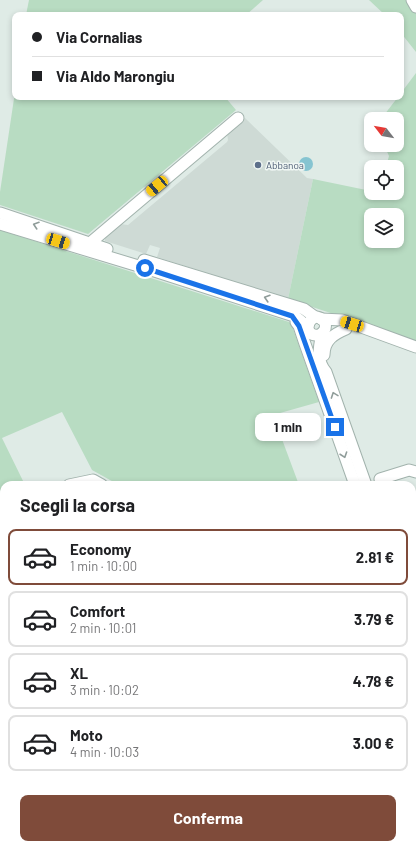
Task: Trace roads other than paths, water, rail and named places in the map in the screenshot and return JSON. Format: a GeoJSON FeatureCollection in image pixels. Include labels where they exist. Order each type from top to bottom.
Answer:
{"type":"FeatureCollection","features":[{"type":"Feature","properties":{"kind":"street"},"geometry":{"type":"LineString","coordinates":[[412,0],[416,7]]}},
{"type":"Feature","properties":{"kind":"street"},"geometry":{"type":"LineString","coordinates":[[90,243],[238,118]]}},
{"type":"Feature","properties":{"kind":"street"},"geometry":{"type":"LineString","coordinates":[[0,213],[344,324]]}},
{"type":"Feature","properties":{"kind":"street"},"geometry":{"type":"LineString","coordinates":[[0,224],[145,268],[295,317],[299,320],[306,332],[354,481]]}},
{"type":"Feature","properties":{"kind":"street"},"geometry":{"type":"LineString","coordinates":[[304,310],[325,323],[318,348],[318,355],[322,368],[326,372]]}},
{"type":"Feature","properties":{"kind":"street"},"geometry":{"type":"LineString","coordinates":[[306,332],[308,322],[313,318],[318,318],[366,329],[416,347]]}},
{"type":"Feature","properties":{"kind":"street"},"geometry":{"type":"LineString","coordinates":[[306,332],[320,335],[323,332],[336,329],[344,324]]}},
{"type":"Feature","properties":{"kind":"street"},"geometry":{"type":"LineString","coordinates":[[344,324],[327,342],[324,351],[326,372],[365,481]]}},
{"type":"Feature","properties":{"kind":"street"},"geometry":{"type":"LineString","coordinates":[[380,479],[409,470],[416,472]]}},
{"type":"Feature","properties":{"kind":"water"},"geometry":{"type":"Polygon","coordinates":[[[303,157],[309,157],[313,161],[313,167],[309,171],[303,171],[299,167],[299,161],[303,157]]]}},
{"type":"Feature","properties":{"kind":"place","name":"Abbanoa"},"geometry":{"type":"Point","coordinates":[258,165]}}]}
